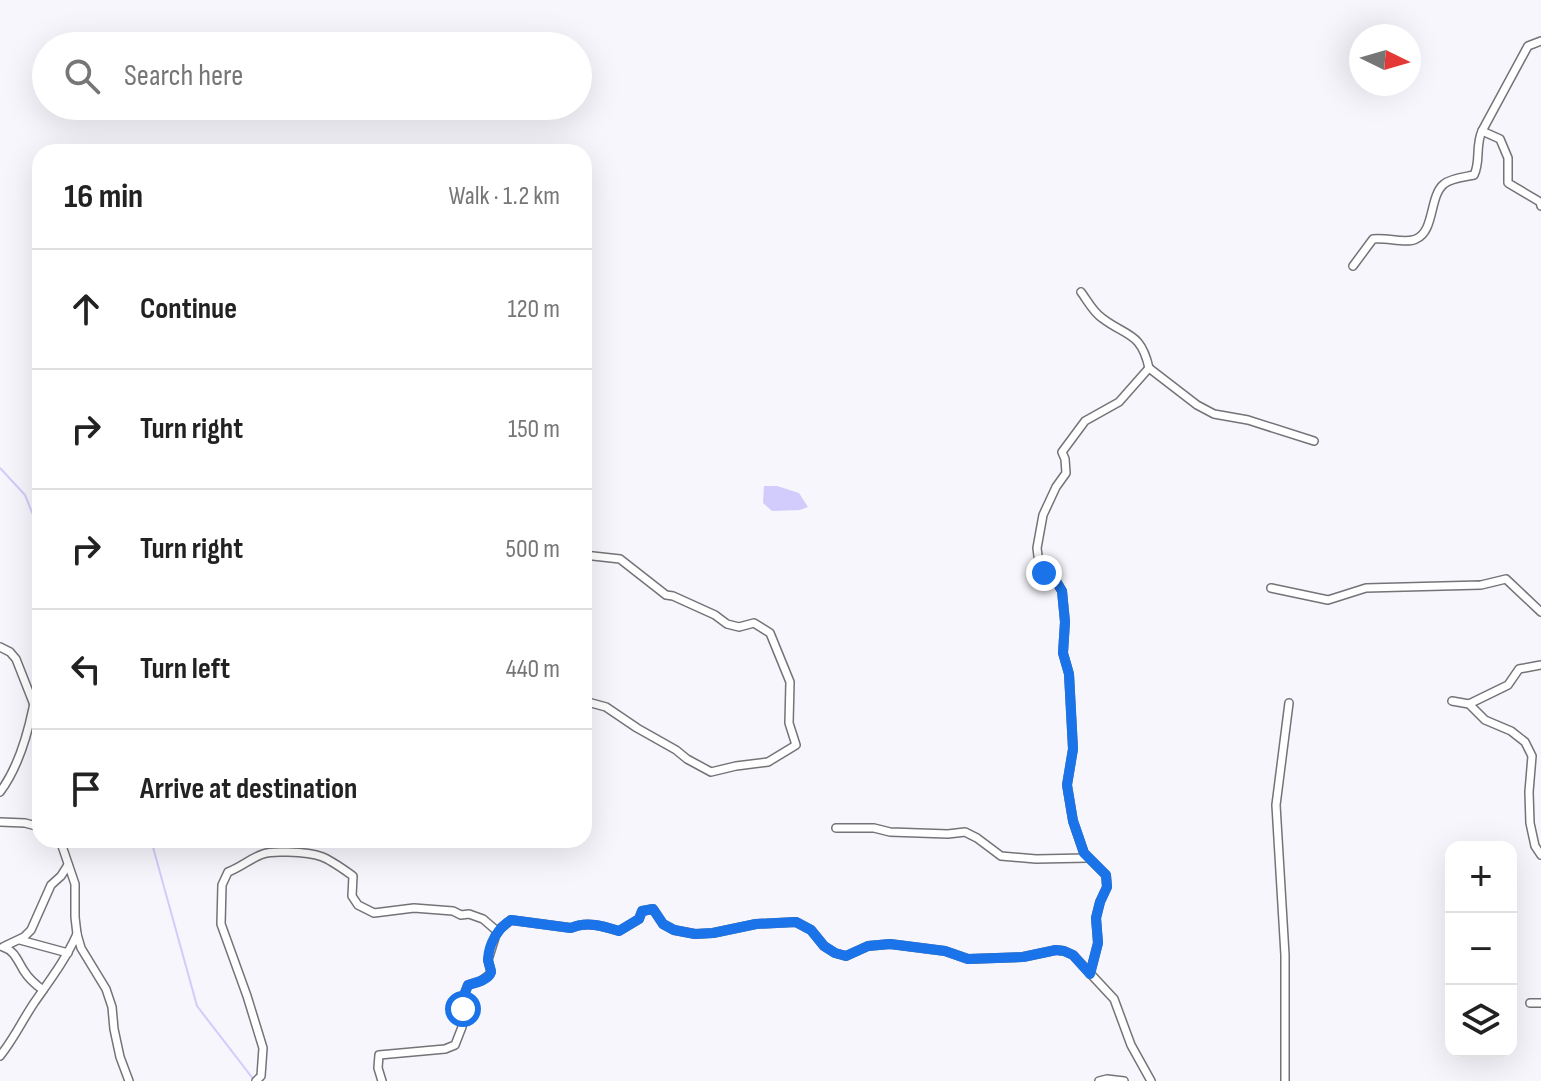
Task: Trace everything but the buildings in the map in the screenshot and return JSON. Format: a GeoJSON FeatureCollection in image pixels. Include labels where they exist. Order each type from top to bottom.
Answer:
{"type":"FeatureCollection","features":[{"type":"Feature","properties":{"kind":"street"},"geometry":{"type":"LineString","coordinates":[[1353,266],[1373,239],[1416,240],[1428,223],[1444,184],[1474,175],[1478,168],[1477,141],[1482,131],[1528,46],[1541,41]]}},
{"type":"Feature","properties":{"kind":"street"},"geometry":{"type":"LineString","coordinates":[[1482,131],[1500,139],[1508,158],[1508,183],[1540,202],[1541,206]]}},
{"type":"Feature","properties":{"kind":"street"},"geometry":{"type":"LineString","coordinates":[[1081,292],[1099,316],[1139,342],[1149,368],[1197,405],[1214,414],[1248,420],[1314,441]]}},
{"type":"Feature","properties":{"kind":"street"},"geometry":{"type":"LineString","coordinates":[[1090,974],[1098,943],[1096,918],[1107,887],[1106,875],[1084,853],[1073,821],[1067,785],[1073,749],[1069,674],[1063,653],[1065,622],[1062,591],[1056,581],[1044,573],[1037,548],[1043,515],[1066,473],[1062,452],[1065,445],[1085,421],[1119,402],[1149,368]]}},
{"type":"Feature","properties":{"kind":"street"},"geometry":{"type":"LineString","coordinates":[[592,555],[620,559],[666,595],[715,615],[727,624],[739,627],[754,623],[766,629],[790,682],[789,723],[796,745],[768,762],[711,772],[606,707],[592,703]]}},
{"type":"Feature","properties":{"kind":"street"},"geometry":{"type":"LineString","coordinates":[[1271,588],[1328,600],[1366,588],[1481,585],[1506,579],[1541,612]]}},
{"type":"Feature","properties":{"kind":"street"},"geometry":{"type":"LineString","coordinates":[[0,647],[16,659],[32,702]]}},
{"type":"Feature","properties":{"kind":"street"},"geometry":{"type":"LineString","coordinates":[[1469,704],[1508,685],[1519,669],[1541,665]]}},
{"type":"Feature","properties":{"kind":"street"},"geometry":{"type":"LineString","coordinates":[[1452,701],[1469,704],[1485,720],[1511,731],[1525,742],[1532,756],[1530,823],[1535,846],[1541,855]]}},
{"type":"Feature","properties":{"kind":"street"},"geometry":{"type":"LineString","coordinates":[[1285,1081],[1285,955],[1276,805],[1289,703]]}},
{"type":"Feature","properties":{"kind":"street"},"geometry":{"type":"LineString","coordinates":[[0,792],[16,765],[32,713]]}},
{"type":"Feature","properties":{"kind":"street"},"geometry":{"type":"LineString","coordinates":[[0,822],[32,825]]}},
{"type":"Feature","properties":{"kind":"street"},"geometry":{"type":"LineString","coordinates":[[836,828],[948,834],[965,832],[1001,856],[1088,858]]}},
{"type":"Feature","properties":{"kind":"street"},"geometry":{"type":"LineString","coordinates":[[63,848],[75,884],[77,934],[81,948],[106,989],[120,1057],[129,1081]]}},
{"type":"Feature","properties":{"kind":"street"},"geometry":{"type":"LineString","coordinates":[[256,1081],[261,1076],[263,1048],[221,924],[222,885],[228,872],[264,853],[310,852],[353,876],[352,896],[358,905],[374,913],[414,908],[453,911],[483,919],[497,931]]}},
{"type":"Feature","properties":{"kind":"street"},"geometry":{"type":"LineString","coordinates":[[2,947],[24,937],[31,930],[51,885],[68,865]]}},
{"type":"Feature","properties":{"kind":"street"},"geometry":{"type":"LineString","coordinates":[[382,1081],[378,1068],[379,1055],[445,1049],[455,1045],[462,1027],[463,998],[468,985],[481,981],[491,972],[488,960],[497,931],[511,920],[571,928],[579,924],[592,924],[619,931],[639,919],[642,911],[653,909],[663,924],[674,930],[695,934],[756,924],[796,922],[811,930],[824,946],[846,956],[868,946],[890,944],[945,951],[968,959],[1023,957],[1064,951],[1073,955],[1114,999],[1131,1045],[1151,1081]]}},
{"type":"Feature","properties":{"kind":"street"},"geometry":{"type":"LineString","coordinates":[[0,1056],[68,953],[77,934]]}},
{"type":"Feature","properties":{"kind":"street"},"geometry":{"type":"LineString","coordinates":[[18,940],[68,953]]}},
{"type":"Feature","properties":{"kind":"street"},"geometry":{"type":"LineString","coordinates":[[2,947],[13,951],[25,972],[43,990]]}},
{"type":"Feature","properties":{"kind":"street"},"geometry":{"type":"LineString","coordinates":[[1530,1003],[1541,1003]]}},
{"type":"Feature","properties":{"kind":"street"},"geometry":{"type":"LineString","coordinates":[[1099,1081],[1124,1081]]}},
{"type":"Feature","properties":{"kind":"shaded area"},"geometry":{"type":"Polygon","coordinates":[[[764,486],[777,486],[799,493],[808,507],[772,511],[763,503],[764,486]]]}},
{"type":"Feature","properties":{"kind":"waterway"},"geometry":{"type":"LineString","coordinates":[[0,468],[25,495],[32,512]]}},
{"type":"Feature","properties":{"kind":"waterway"},"geometry":{"type":"LineString","coordinates":[[153,848],[197,1006],[254,1080]]}},
{"type":"Feature","properties":{"kind":"route"},"geometry":{"type":"LineString","coordinates":[[463,1009],[468,985],[481,981],[491,972],[488,960],[497,931],[511,920],[571,928],[579,924],[592,924],[619,931],[639,919],[642,911],[647,909],[653,909],[663,924],[674,930],[695,934],[756,924],[796,922],[811,930],[824,946],[846,956],[868,946],[890,944],[945,951],[968,959],[1023,957],[1064,951],[1073,955],[1090,974],[1098,943],[1096,918],[1107,887],[1106,875],[1084,853],[1073,821],[1067,785],[1073,749],[1069,674],[1063,653],[1065,622],[1062,591],[1056,581],[1044,573]]}}]}
